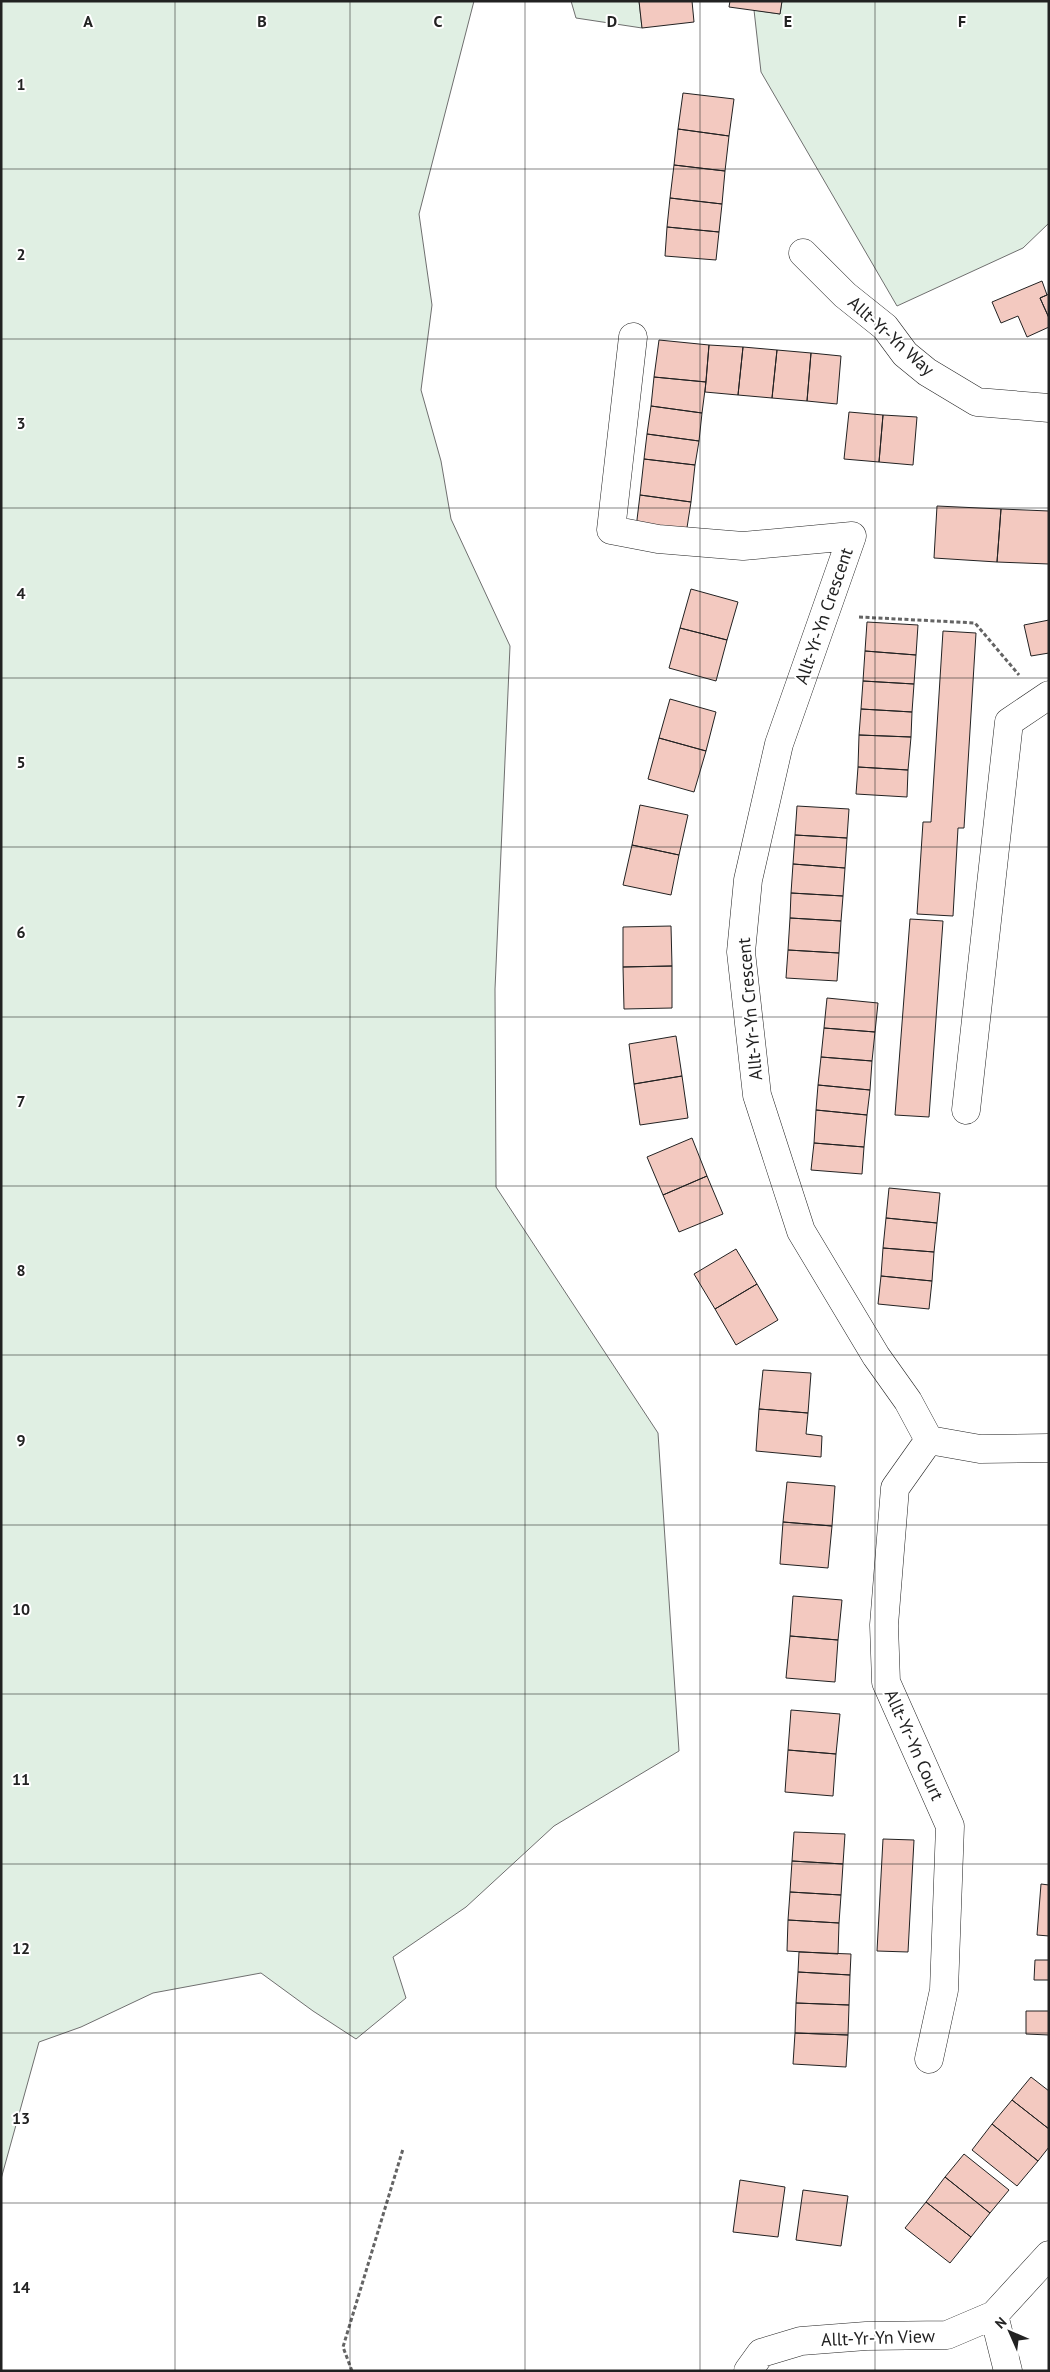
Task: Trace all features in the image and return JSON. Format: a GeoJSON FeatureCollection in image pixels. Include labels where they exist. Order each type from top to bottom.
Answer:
{"type":"FeatureCollection","features":[{"type":"Feature","properties":{"kind":"street","name":"Allt-Yr-Yn Way"},"geometry":{"type":"LineString","coordinates":[[803,253],[844,295],[885,327],[905,354],[927,372],[977,402],[1049,408]]}},
{"type":"Feature","properties":{"kind":"street","name":"Allt-Yr-Yn Crescent"},"geometry":{"type":"LineString","coordinates":[[633,338],[611,530],[658,539],[743,546],[852,536],[779,744],[748,880],[741,952],[756,1095],[801,1231],[876,1356],[908,1401],[929,1440]]}},
{"type":"Feature","properties":{"kind":"street"},"geometry":{"type":"LineString","coordinates":[[966,1110],[1009,722],[1044,698]]}},
{"type":"Feature","properties":{"kind":"street"},"geometry":{"type":"LineString","coordinates":[[929,1440],[980,1449],[1049,1448]]}},
{"type":"Feature","properties":{"kind":"street","name":"Allt-Yr-Yn Court"},"geometry":{"type":"LineString","coordinates":[[929,1440],[894,1488],[884,1625],[886,1682],[950,1826],[944,1990],[929,2059]]}},
{"type":"Feature","properties":{"kind":"street","name":"Allt-Yr-Yn View"},"geometry":{"type":"LineString","coordinates":[[748,2371],[761,2353],[801,2341],[866,2336],[947,2335],[994,2315],[1049,2255]]}},
{"type":"Feature","properties":{"kind":"street"},"geometry":{"type":"LineString","coordinates":[[994,2315],[1008,2371]]}},
{"type":"Feature","properties":{"kind":"path"},"geometry":{"type":"LineString","coordinates":[[824,615],[975,623],[1044,698]]}},
{"type":"Feature","properties":{"kind":"path"},"geometry":{"type":"LineString","coordinates":[[352,2371],[343,2347],[403,2149]]}},
{"type":"Feature","properties":{"kind":"green space"},"geometry":{"type":"Polygon","coordinates":[[[1,1],[474,1],[419,214],[432,305],[421,390],[441,461],[451,519],[510,646],[495,989],[496,1187],[658,1433],[679,1751],[554,1826],[466,1907],[393,1957],[406,1998],[356,2039],[313,2011],[261,1973],[153,1993],[81,2027],[39,2042],[1,2179],[1,1]]]}},
{"type":"Feature","properties":{"kind":"green space"},"geometry":{"type":"Polygon","coordinates":[[[571,1],[639,1],[642,28],[576,18],[571,1]]]}},
{"type":"Feature","properties":{"kind":"green space"},"geometry":{"type":"Polygon","coordinates":[[[782,1],[1049,1],[1049,223],[1023,248],[897,306],[761,72],[754,10],[780,14],[782,1]]]}},
{"type":"Feature","properties":{"kind":"building"},"geometry":{"type":"Polygon","coordinates":[[[639,1],[692,1],[694,22],[642,28],[639,1]]]}},
{"type":"Feature","properties":{"kind":"building"},"geometry":{"type":"Polygon","coordinates":[[[730,1],[782,1],[780,14],[729,7],[730,1]]]}},
{"type":"Feature","properties":{"kind":"building"},"geometry":{"type":"Polygon","coordinates":[[[683,93],[734,99],[729,136],[678,129],[683,93]]]}},
{"type":"Feature","properties":{"kind":"building"},"geometry":{"type":"Polygon","coordinates":[[[678,129],[729,136],[725,171],[674,165],[678,129]]]}},
{"type":"Feature","properties":{"kind":"building"},"geometry":{"type":"Polygon","coordinates":[[[674,165],[725,171],[722,204],[670,198],[674,165]]]}},
{"type":"Feature","properties":{"kind":"building"},"geometry":{"type":"Polygon","coordinates":[[[670,198],[722,204],[719,232],[667,227],[670,198]]]}},
{"type":"Feature","properties":{"kind":"building"},"geometry":{"type":"Polygon","coordinates":[[[667,227],[719,232],[716,260],[665,256],[667,227]]]}},
{"type":"Feature","properties":{"kind":"building"},"geometry":{"type":"Polygon","coordinates":[[[1042,281],[1047,295],[1040,298],[1049,318],[1049,327],[1027,337],[1018,316],[1001,323],[992,302],[1042,281]]]}},
{"type":"Feature","properties":{"kind":"building"},"geometry":{"type":"Polygon","coordinates":[[[1049,294],[1049,318],[1040,298],[1049,294]]]}},
{"type":"Feature","properties":{"kind":"building"},"geometry":{"type":"Polygon","coordinates":[[[659,340],[709,345],[706,382],[654,377],[659,340]]]}},
{"type":"Feature","properties":{"kind":"building"},"geometry":{"type":"Polygon","coordinates":[[[709,345],[743,347],[738,395],[705,392],[709,345]]]}},
{"type":"Feature","properties":{"kind":"building"},"geometry":{"type":"Polygon","coordinates":[[[743,347],[777,350],[772,398],[738,395],[743,347]]]}},
{"type":"Feature","properties":{"kind":"building"},"geometry":{"type":"Polygon","coordinates":[[[777,350],[811,353],[807,401],[772,398],[777,350]]]}},
{"type":"Feature","properties":{"kind":"building"},"geometry":{"type":"Polygon","coordinates":[[[811,353],[841,356],[837,404],[807,401],[811,353]]]}},
{"type":"Feature","properties":{"kind":"building"},"geometry":{"type":"Polygon","coordinates":[[[654,377],[706,382],[702,413],[651,406],[654,377]]]}},
{"type":"Feature","properties":{"kind":"building"},"geometry":{"type":"Polygon","coordinates":[[[651,406],[702,413],[699,441],[647,434],[651,406]]]}},
{"type":"Feature","properties":{"kind":"building"},"geometry":{"type":"Polygon","coordinates":[[[849,412],[883,415],[879,462],[844,459],[849,412]]]}},
{"type":"Feature","properties":{"kind":"building"},"geometry":{"type":"Polygon","coordinates":[[[883,415],[917,417],[913,465],[879,462],[883,415]]]}},
{"type":"Feature","properties":{"kind":"building"},"geometry":{"type":"Polygon","coordinates":[[[647,434],[699,441],[695,465],[644,459],[647,434]]]}},
{"type":"Feature","properties":{"kind":"building"},"geometry":{"type":"Polygon","coordinates":[[[644,459],[695,465],[691,502],[640,495],[644,459]]]}},
{"type":"Feature","properties":{"kind":"building"},"geometry":{"type":"Polygon","coordinates":[[[640,495],[691,502],[686,534],[636,528],[640,495]]]}},
{"type":"Feature","properties":{"kind":"building"},"geometry":{"type":"Polygon","coordinates":[[[937,506],[1001,509],[997,562],[934,558],[937,506]]]}},
{"type":"Feature","properties":{"kind":"building"},"geometry":{"type":"Polygon","coordinates":[[[1001,509],[1049,511],[1049,564],[997,562],[1001,509]]]}},
{"type":"Feature","properties":{"kind":"building"},"geometry":{"type":"Polygon","coordinates":[[[691,589],[738,602],[727,640],[680,628],[691,589]]]}},
{"type":"Feature","properties":{"kind":"building"},"geometry":{"type":"Polygon","coordinates":[[[1049,620],[1049,653],[1031,656],[1024,625],[1049,620]]]}},
{"type":"Feature","properties":{"kind":"building"},"geometry":{"type":"Polygon","coordinates":[[[867,622],[918,625],[916,655],[865,651],[867,622]]]}},
{"type":"Feature","properties":{"kind":"building"},"geometry":{"type":"Polygon","coordinates":[[[680,628],[727,640],[716,681],[669,668],[680,628]]]}},
{"type":"Feature","properties":{"kind":"building"},"geometry":{"type":"Polygon","coordinates":[[[943,631],[976,633],[964,828],[958,828],[953,916],[917,914],[923,822],[931,822],[943,631]]]}},
{"type":"Feature","properties":{"kind":"building"},"geometry":{"type":"Polygon","coordinates":[[[865,651],[916,655],[914,684],[863,681],[865,651]]]}},
{"type":"Feature","properties":{"kind":"building"},"geometry":{"type":"Polygon","coordinates":[[[863,681],[914,684],[912,712],[861,709],[863,681]]]}},
{"type":"Feature","properties":{"kind":"building"},"geometry":{"type":"Polygon","coordinates":[[[670,699],[716,712],[706,751],[659,738],[670,699]]]}},
{"type":"Feature","properties":{"kind":"building"},"geometry":{"type":"Polygon","coordinates":[[[861,709],[912,712],[911,737],[859,735],[861,709]]]}},
{"type":"Feature","properties":{"kind":"building"},"geometry":{"type":"Polygon","coordinates":[[[859,735],[911,737],[908,770],[858,767],[859,735]]]}},
{"type":"Feature","properties":{"kind":"building"},"geometry":{"type":"Polygon","coordinates":[[[659,738],[706,751],[694,792],[648,779],[659,738]]]}},
{"type":"Feature","properties":{"kind":"building"},"geometry":{"type":"Polygon","coordinates":[[[858,767],[908,770],[907,797],[856,794],[858,767]]]}},
{"type":"Feature","properties":{"kind":"building"},"geometry":{"type":"Polygon","coordinates":[[[640,805],[688,815],[679,855],[632,845],[640,805]]]}},
{"type":"Feature","properties":{"kind":"building"},"geometry":{"type":"Polygon","coordinates":[[[797,806],[849,809],[847,838],[795,835],[797,806]]]}},
{"type":"Feature","properties":{"kind":"building"},"geometry":{"type":"Polygon","coordinates":[[[795,835],[847,838],[845,868],[793,864],[795,835]]]}},
{"type":"Feature","properties":{"kind":"building"},"geometry":{"type":"Polygon","coordinates":[[[632,845],[679,855],[671,895],[623,885],[632,845]]]}},
{"type":"Feature","properties":{"kind":"building"},"geometry":{"type":"Polygon","coordinates":[[[793,864],[845,868],[843,896],[791,893],[793,864]]]}},
{"type":"Feature","properties":{"kind":"building"},"geometry":{"type":"Polygon","coordinates":[[[791,893],[843,896],[841,921],[790,918],[791,893]]]}},
{"type":"Feature","properties":{"kind":"building"},"geometry":{"type":"Polygon","coordinates":[[[790,918],[841,921],[839,953],[788,950],[790,918]]]}},
{"type":"Feature","properties":{"kind":"building"},"geometry":{"type":"Polygon","coordinates":[[[910,919],[943,921],[929,1117],[895,1115],[910,919]]]}},
{"type":"Feature","properties":{"kind":"building"},"geometry":{"type":"Polygon","coordinates":[[[671,926],[672,966],[623,967],[623,927],[671,926]]]}},
{"type":"Feature","properties":{"kind":"building"},"geometry":{"type":"Polygon","coordinates":[[[788,950],[839,953],[837,981],[786,978],[788,950]]]}},
{"type":"Feature","properties":{"kind":"building"},"geometry":{"type":"Polygon","coordinates":[[[672,966],[672,1008],[624,1009],[623,967],[672,966]]]}},
{"type":"Feature","properties":{"kind":"building"},"geometry":{"type":"Polygon","coordinates":[[[827,998],[878,1003],[875,1032],[824,1028],[827,998]]]}},
{"type":"Feature","properties":{"kind":"building"},"geometry":{"type":"Polygon","coordinates":[[[824,1028],[875,1032],[872,1061],[821,1057],[824,1028]]]}},
{"type":"Feature","properties":{"kind":"building"},"geometry":{"type":"Polygon","coordinates":[[[676,1036],[682,1076],[634,1084],[629,1044],[676,1036]]]}},
{"type":"Feature","properties":{"kind":"building"},"geometry":{"type":"Polygon","coordinates":[[[821,1057],[872,1061],[870,1090],[818,1085],[821,1057]]]}},
{"type":"Feature","properties":{"kind":"building"},"geometry":{"type":"Polygon","coordinates":[[[682,1076],[688,1118],[640,1125],[634,1084],[682,1076]]]}},
{"type":"Feature","properties":{"kind":"building"},"geometry":{"type":"Polygon","coordinates":[[[818,1085],[870,1090],[867,1115],[816,1110],[818,1085]]]}},
{"type":"Feature","properties":{"kind":"building"},"geometry":{"type":"Polygon","coordinates":[[[816,1110],[867,1115],[864,1147],[814,1143],[816,1110]]]}},
{"type":"Feature","properties":{"kind":"building"},"geometry":{"type":"Polygon","coordinates":[[[692,1138],[707,1176],[663,1195],[647,1157],[692,1138]]]}},
{"type":"Feature","properties":{"kind":"building"},"geometry":{"type":"Polygon","coordinates":[[[814,1143],[864,1147],[862,1174],[811,1170],[814,1143]]]}},
{"type":"Feature","properties":{"kind":"building"},"geometry":{"type":"Polygon","coordinates":[[[707,1176],[723,1214],[679,1232],[663,1195],[707,1176]]]}},
{"type":"Feature","properties":{"kind":"building"},"geometry":{"type":"Polygon","coordinates":[[[889,1188],[940,1193],[937,1223],[886,1218],[889,1188]]]}},
{"type":"Feature","properties":{"kind":"building"},"geometry":{"type":"Polygon","coordinates":[[[886,1218],[937,1223],[934,1252],[883,1248],[886,1218]]]}},
{"type":"Feature","properties":{"kind":"building"},"geometry":{"type":"Polygon","coordinates":[[[883,1248],[934,1252],[932,1281],[881,1276],[883,1248]]]}},
{"type":"Feature","properties":{"kind":"building"},"geometry":{"type":"Polygon","coordinates":[[[736,1249],[757,1284],[715,1309],[694,1274],[736,1249]]]}},
{"type":"Feature","properties":{"kind":"building"},"geometry":{"type":"Polygon","coordinates":[[[881,1276],[932,1281],[929,1309],[878,1304],[881,1276]]]}},
{"type":"Feature","properties":{"kind":"building"},"geometry":{"type":"Polygon","coordinates":[[[757,1284],[778,1320],[736,1345],[715,1309],[757,1284]]]}},
{"type":"Feature","properties":{"kind":"building"},"geometry":{"type":"Polygon","coordinates":[[[763,1370],[811,1373],[808,1413],[759,1409],[763,1370]]]}},
{"type":"Feature","properties":{"kind":"building"},"geometry":{"type":"Polygon","coordinates":[[[759,1409],[808,1413],[806,1434],[822,1436],[821,1457],[756,1451],[759,1409]]]}},
{"type":"Feature","properties":{"kind":"building"},"geometry":{"type":"Polygon","coordinates":[[[787,1482],[835,1486],[832,1526],[783,1522],[787,1482]]]}},
{"type":"Feature","properties":{"kind":"building"},"geometry":{"type":"Polygon","coordinates":[[[783,1522],[832,1526],[828,1568],[780,1564],[783,1522]]]}},
{"type":"Feature","properties":{"kind":"building"},"geometry":{"type":"Polygon","coordinates":[[[793,1596],[842,1600],[838,1640],[790,1636],[793,1596]]]}},
{"type":"Feature","properties":{"kind":"building"},"geometry":{"type":"Polygon","coordinates":[[[790,1636],[838,1640],[835,1682],[786,1678],[790,1636]]]}},
{"type":"Feature","properties":{"kind":"building"},"geometry":{"type":"Polygon","coordinates":[[[791,1710],[840,1714],[836,1754],[788,1750],[791,1710]]]}},
{"type":"Feature","properties":{"kind":"building"},"geometry":{"type":"Polygon","coordinates":[[[788,1750],[836,1754],[833,1796],[785,1792],[788,1750]]]}},
{"type":"Feature","properties":{"kind":"building"},"geometry":{"type":"Polygon","coordinates":[[[794,1832],[845,1834],[843,1864],[792,1861],[794,1832]]]}},
{"type":"Feature","properties":{"kind":"building"},"geometry":{"type":"Polygon","coordinates":[[[883,1839],[914,1840],[908,1952],[877,1951],[883,1839]]]}},
{"type":"Feature","properties":{"kind":"building"},"geometry":{"type":"Polygon","coordinates":[[[792,1861],[843,1864],[841,1895],[790,1892],[792,1861]]]}},
{"type":"Feature","properties":{"kind":"building"},"geometry":{"type":"Polygon","coordinates":[[[1041,1884],[1049,1885],[1049,1936],[1037,1935],[1041,1884]]]}},
{"type":"Feature","properties":{"kind":"building"},"geometry":{"type":"Polygon","coordinates":[[[790,1892],[841,1895],[839,1923],[788,1920],[790,1892]]]}},
{"type":"Feature","properties":{"kind":"building"},"geometry":{"type":"Polygon","coordinates":[[[788,1920],[839,1923],[838,1954],[787,1951],[788,1920]]]}},
{"type":"Feature","properties":{"kind":"building"},"geometry":{"type":"Polygon","coordinates":[[[799,1952],[851,1954],[850,1975],[798,1972],[799,1952]]]}},
{"type":"Feature","properties":{"kind":"building"},"geometry":{"type":"Polygon","coordinates":[[[1035,1960],[1049,1960],[1049,1980],[1034,1980],[1035,1960]]]}},
{"type":"Feature","properties":{"kind":"building"},"geometry":{"type":"Polygon","coordinates":[[[798,1972],[850,1975],[849,2005],[796,2003],[798,1972]]]}},
{"type":"Feature","properties":{"kind":"building"},"geometry":{"type":"Polygon","coordinates":[[[796,2003],[849,2005],[848,2035],[795,2033],[796,2003]]]}},
{"type":"Feature","properties":{"kind":"building"},"geometry":{"type":"Polygon","coordinates":[[[1026,2011],[1049,2011],[1049,2035],[1026,2034],[1026,2011]]]}},
{"type":"Feature","properties":{"kind":"building"},"geometry":{"type":"Polygon","coordinates":[[[795,2033],[848,2035],[846,2067],[793,2064],[795,2033]]]}},
{"type":"Feature","properties":{"kind":"building"},"geometry":{"type":"Polygon","coordinates":[[[1031,2077],[1049,2091],[1049,2129],[1012,2100],[1031,2077]]]}},
{"type":"Feature","properties":{"kind":"building"},"geometry":{"type":"Polygon","coordinates":[[[1012,2100],[1049,2129],[1049,2147],[1038,2161],[992,2124],[1012,2100]]]}},
{"type":"Feature","properties":{"kind":"building"},"geometry":{"type":"Polygon","coordinates":[[[992,2124],[1038,2161],[1017,2186],[972,2150],[992,2124]]]}},
{"type":"Feature","properties":{"kind":"building"},"geometry":{"type":"Polygon","coordinates":[[[964,2154],[1009,2190],[990,2213],[945,2177],[964,2154]]]}},
{"type":"Feature","properties":{"kind":"building"},"geometry":{"type":"Polygon","coordinates":[[[945,2177],[990,2213],[971,2237],[926,2202],[945,2177]]]}},
{"type":"Feature","properties":{"kind":"building"},"geometry":{"type":"Polygon","coordinates":[[[740,2180],[785,2187],[778,2237],[733,2232],[740,2180]]]}},
{"type":"Feature","properties":{"kind":"building"},"geometry":{"type":"Polygon","coordinates":[[[803,2190],[848,2196],[841,2246],[796,2240],[803,2190]]]}},
{"type":"Feature","properties":{"kind":"building"},"geometry":{"type":"Polygon","coordinates":[[[926,2202],[971,2237],[950,2263],[905,2228],[926,2202]]]}}]}
